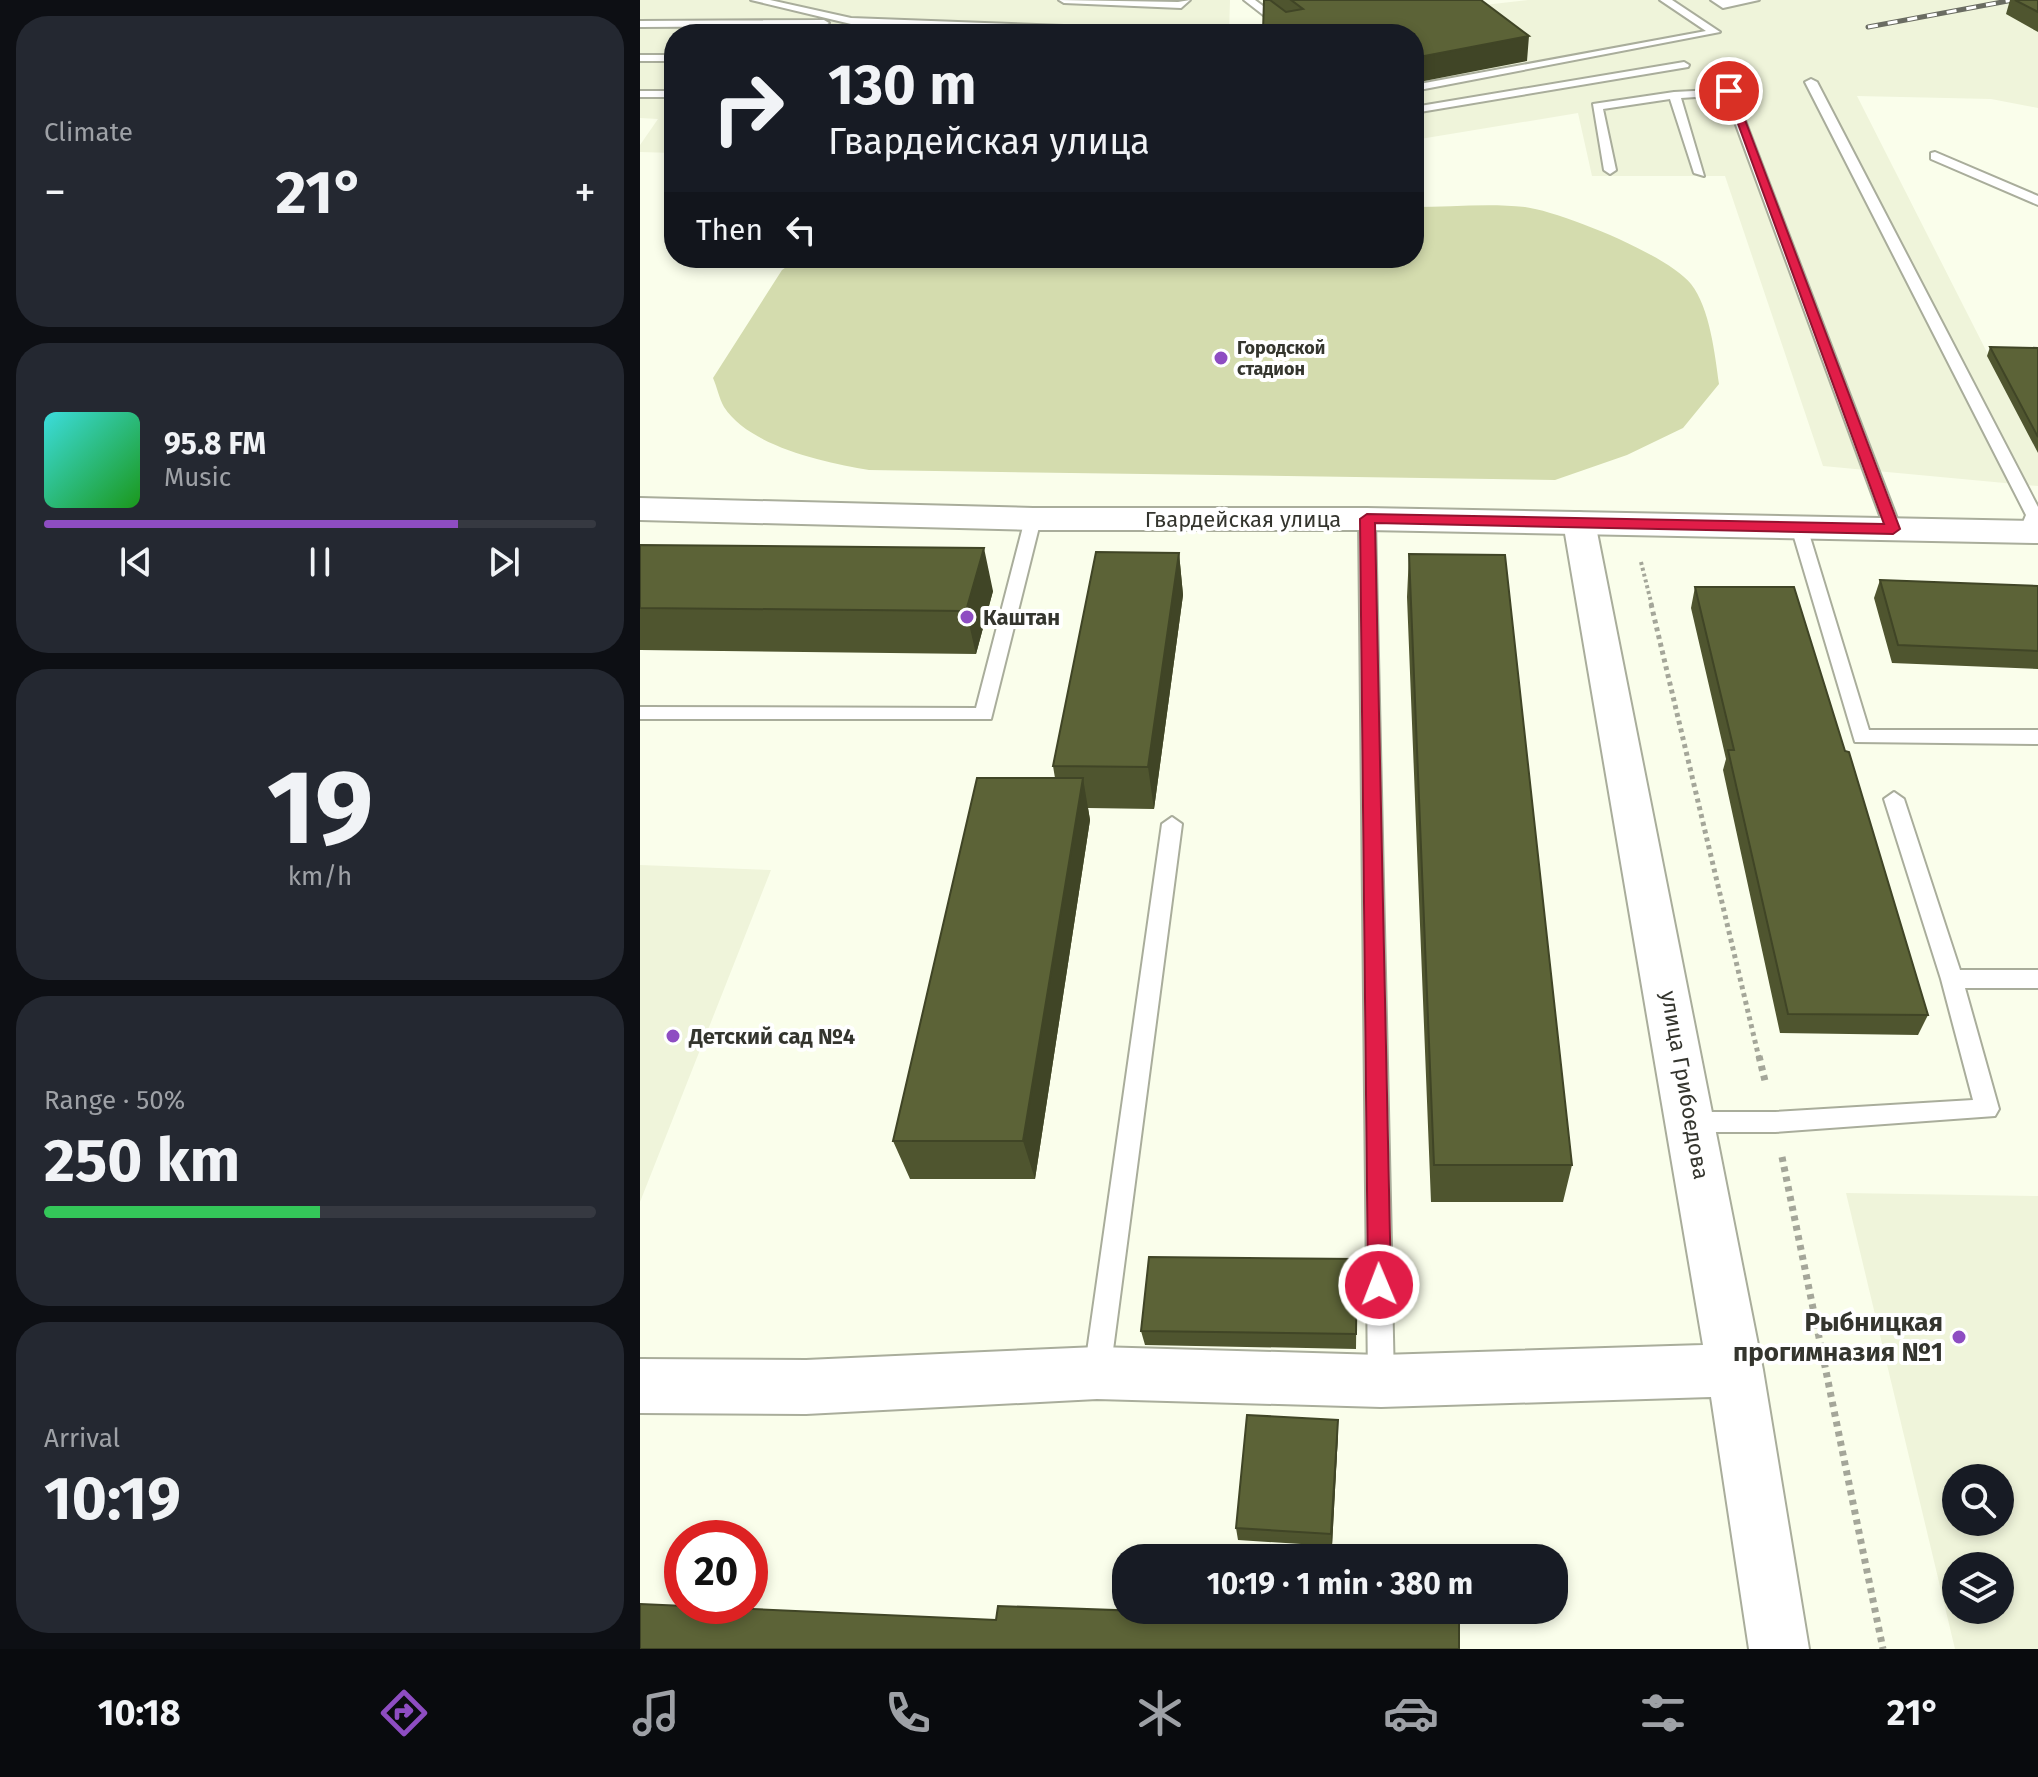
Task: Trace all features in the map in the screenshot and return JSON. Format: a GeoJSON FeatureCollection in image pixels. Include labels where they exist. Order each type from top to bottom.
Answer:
{"type":"FeatureCollection","features":[{"type":"Feature","properties":{"kind":"street","name":"Гвардейская улица"},"geometry":{"type":"LineString","coordinates":[[640,509],[1033,519],[1367,519],[2032,532]]}},
{"type":"Feature","properties":{"kind":"street","name":"улица Грибоедова"},"geometry":{"type":"LineString","coordinates":[[1579,522],[1692,1122],[1736,1370],[1779,1649]]}},
{"type":"Feature","properties":{"kind":"street"},"geometry":{"type":"LineString","coordinates":[[640,1386],[806,1387],[1097,1373],[1381,1381],[1736,1370]]}},
{"type":"Feature","properties":{"kind":"lane"},"geometry":{"type":"LineString","coordinates":[[756,0],[851,21]]}},
{"type":"Feature","properties":{"kind":"lane"},"geometry":{"type":"LineString","coordinates":[[1064,0],[1183,2],[1176,24]]}},
{"type":"Feature","properties":{"kind":"lane"},"geometry":{"type":"LineString","coordinates":[[1249,0],[1281,24]]}},
{"type":"Feature","properties":{"kind":"lane"},"geometry":{"type":"LineString","coordinates":[[1424,86],[1715,32],[1665,0]]}},
{"type":"Feature","properties":{"kind":"lane"},"geometry":{"type":"LineString","coordinates":[[1716,0],[1723,5],[1754,0]]}},
{"type":"Feature","properties":{"kind":"lane"},"geometry":{"type":"LineString","coordinates":[[817,24],[851,21],[932,24]]}},
{"type":"Feature","properties":{"kind":"lane"},"geometry":{"type":"LineString","coordinates":[[640,24],[664,24]]}},
{"type":"Feature","properties":{"kind":"lane"},"geometry":{"type":"LineString","coordinates":[[640,58],[664,58]]}},
{"type":"Feature","properties":{"kind":"lane"},"geometry":{"type":"LineString","coordinates":[[1424,108],[1684,65]]}},
{"type":"Feature","properties":{"kind":"lane"},"geometry":{"type":"LineString","coordinates":[[1529,66],[1554,87]]}},
{"type":"Feature","properties":{"kind":"lane"},"geometry":{"type":"LineString","coordinates":[[1811,82],[2034,515],[2032,532]]}},
{"type":"Feature","properties":{"kind":"lane"},"geometry":{"type":"LineString","coordinates":[[1610,170],[1597,106],[1729,91],[1893,529]]}},
{"type":"Feature","properties":{"kind":"lane"},"geometry":{"type":"LineString","coordinates":[[640,94],[664,94]]}},
{"type":"Feature","properties":{"kind":"lane"},"geometry":{"type":"LineString","coordinates":[[1674,95],[1700,173]]}},
{"type":"Feature","properties":{"kind":"lane"},"geometry":{"type":"LineString","coordinates":[[1935,156],[2038,201]]}},
{"type":"Feature","properties":{"kind":"lane"},"geometry":{"type":"LineString","coordinates":[[640,713],[984,714],[1033,519]]}},
{"type":"Feature","properties":{"kind":"lane"},"geometry":{"type":"LineString","coordinates":[[1367,519],[1381,1381]]}},
{"type":"Feature","properties":{"kind":"lane"},"geometry":{"type":"LineString","coordinates":[[1799,527],[1862,737],[2038,737]]}},
{"type":"Feature","properties":{"kind":"lane"},"geometry":{"type":"LineString","coordinates":[[1692,1122],[1775,1122],[1987,1109],[1952,979],[1894,799]]}},
{"type":"Feature","properties":{"kind":"lane"},"geometry":{"type":"LineString","coordinates":[[1097,1373],[1172,824]]}},
{"type":"Feature","properties":{"kind":"lane"},"geometry":{"type":"LineString","coordinates":[[1952,979],[2038,979]]}},
{"type":"Feature","properties":{"kind":"path"},"geometry":{"type":"LineString","coordinates":[[1640,555],[1775,1122],[1883,1649]]}},
{"type":"Feature","properties":{"kind":"shaded area"},"geometry":{"type":"Polygon","coordinates":[[[640,0],[1230,0],[1229,24],[664,24],[664,153],[640,152],[640,145],[658,119],[640,118],[640,0]]]}},
{"type":"Feature","properties":{"kind":"shaded area"},"geometry":{"type":"Polygon","coordinates":[[[1528,0],[2038,0],[2038,108],[1991,99],[1857,96],[2038,453],[2038,486],[1823,466],[1725,176],[1592,176],[1578,113],[1424,138],[1424,24],[1317,24],[1528,0]]]}},
{"type":"Feature","properties":{"kind":"shaded area","name":"Детский сад №4"},"geometry":{"type":"Polygon","coordinates":[[[640,865],[771,870],[640,1202],[640,865]]]}},
{"type":"Feature","properties":{"kind":"shaded area","name":"Рыбницкая прогимназия №1"},"geometry":{"type":"Polygon","coordinates":[[[1846,1193],[2038,1196],[2038,1649],[1955,1649],[1949,1624],[2014,1624],[2014,1552],[1942,1552],[1942,1595],[1846,1193]]]}},
{"type":"Feature","properties":{"kind":"green space","name":"Городской стадион"},"geometry":{"type":"Polygon","coordinates":[[[1424,207],[1525,207],[1613,236],[1661,260],[1679,273],[1691,284],[1703,306],[1711,332],[1719,384],[1683,428],[1627,455],[1555,480],[869,470],[811,457],[770,442],[751,433],[724,407],[713,378],[782,270],[1424,268],[1424,207]]]}},
{"type":"Feature","properties":{"kind":"building"},"geometry":{"type":"Polygon","coordinates":[[[1264,0],[1270,0],[1286,12],[1303,9],[1291,0],[1481,0],[1529,36],[1424,56],[1424,24],[1263,24],[1264,0]]]}},
{"type":"Feature","properties":{"kind":"building"},"geometry":{"type":"Polygon","coordinates":[[[2015,0],[2038,0],[2038,12],[2015,0]]]}},
{"type":"Feature","properties":{"kind":"building"},"geometry":{"type":"Polygon","coordinates":[[[1990,347],[2038,348],[2038,437],[1990,347]]]}},
{"type":"Feature","properties":{"kind":"building"},"geometry":{"type":"Polygon","coordinates":[[[640,545],[984,548],[966,611],[640,608],[640,545]]]}},
{"type":"Feature","properties":{"kind":"building"},"geometry":{"type":"Polygon","coordinates":[[[1096,552],[1179,553],[1148,767],[1053,766],[1096,552]]]}},
{"type":"Feature","properties":{"kind":"building"},"geometry":{"type":"Polygon","coordinates":[[[1409,554],[1505,555],[1572,1165],[1434,1165],[1409,554]]]}},
{"type":"Feature","properties":{"kind":"building"},"geometry":{"type":"Polygon","coordinates":[[[1880,580],[2038,586],[2038,651],[1898,645],[1880,580]]]}},
{"type":"Feature","properties":{"kind":"building"},"geometry":{"type":"Polygon","coordinates":[[[1695,587],[1794,587],[1845,751],[1849,752],[1928,1015],[1788,1014],[1728,750],[1734,750],[1695,587]]]}},
{"type":"Feature","properties":{"kind":"building"},"geometry":{"type":"Polygon","coordinates":[[[977,778],[1083,778],[1023,1141],[893,1141],[977,778]]]}},
{"type":"Feature","properties":{"kind":"building"},"geometry":{"type":"Polygon","coordinates":[[[1149,1257],[1357,1259],[1356,1334],[1141,1331],[1149,1257]]]}},
{"type":"Feature","properties":{"kind":"building"},"geometry":{"type":"Polygon","coordinates":[[[1247,1415],[1338,1420],[1331,1534],[1236,1528],[1247,1415]]]}},
{"type":"Feature","properties":{"kind":"building"},"geometry":{"type":"Polygon","coordinates":[[[640,1604],[664,1605],[664,1624],[768,1624],[768,1610],[996,1620],[998,1606],[1112,1610],[1112,1624],[1459,1624],[1459,1649],[640,1649],[640,1604]]]}},
{"type":"Feature","properties":{"kind":"railway"},"geometry":{"type":"LineString","coordinates":[[1868,27],[2013,0]]}},
{"type":"Feature","properties":{"kind":"place","name":"Городской стадион"},"geometry":{"type":"Point","coordinates":[1221,358]}},
{"type":"Feature","properties":{"kind":"place","name":"Каштан"},"geometry":{"type":"Point","coordinates":[967,617]}},
{"type":"Feature","properties":{"kind":"place","name":"Детский сад №4"},"geometry":{"type":"Point","coordinates":[673,1036]}},
{"type":"Feature","properties":{"kind":"place","name":"Рыбницкая прогимназия №1"},"geometry":{"type":"Point","coordinates":[1959,1337]}},
{"type":"Feature","properties":{"kind":"route"},"geometry":{"type":"LineString","coordinates":[[1379,1285],[1367,519],[1893,529],[1729,91]]}}]}
